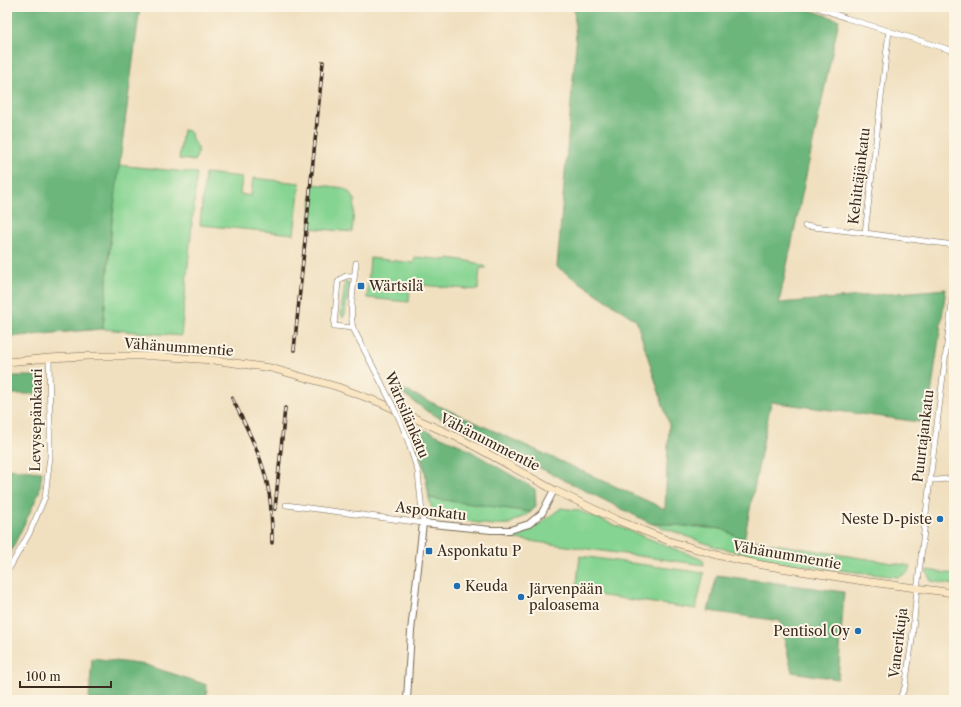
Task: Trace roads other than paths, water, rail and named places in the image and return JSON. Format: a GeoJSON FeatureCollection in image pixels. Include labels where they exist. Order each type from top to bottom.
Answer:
{"type":"FeatureCollection","features":[{"type":"Feature","properties":{"kind":"main road","name":"Vähänummentie"},"geometry":{"type":"LineString","coordinates":[[7,362],[88,356],[155,356],[213,360],[271,368],[338,387],[381,403],[463,440],[554,490],[617,520],[669,541],[704,551],[778,568],[824,576],[954,593]]}},
{"type":"Feature","properties":{"kind":"street"},"geometry":{"type":"LineString","coordinates":[[816,7],[846,18],[954,51]]}},
{"type":"Feature","properties":{"kind":"street","name":"Kehittäjänkatu"},"geometry":{"type":"LineString","coordinates":[[888,31],[865,233],[954,245]]}},
{"type":"Feature","properties":{"kind":"street"},"geometry":{"type":"LineString","coordinates":[[805,226],[865,233]]}},
{"type":"Feature","properties":{"kind":"street","name":"Wärtsilänkatu"},"geometry":{"type":"LineString","coordinates":[[356,263],[352,318],[353,328],[399,418],[406,435],[418,472],[424,523],[411,631],[407,700]]}},
{"type":"Feature","properties":{"kind":"street"},"geometry":{"type":"LineString","coordinates":[[353,328],[334,326],[338,282],[347,276],[354,276]]}},
{"type":"Feature","properties":{"kind":"street","name":"Puurtajankatu"},"geometry":{"type":"LineString","coordinates":[[918,588],[954,288]]}},
{"type":"Feature","properties":{"kind":"street","name":"Levysepänkaari"},"geometry":{"type":"LineString","coordinates":[[7,570],[28,534],[45,497],[50,457],[48,358]]}},
{"type":"Feature","properties":{"kind":"street"},"geometry":{"type":"LineString","coordinates":[[930,480],[954,478]]}},
{"type":"Feature","properties":{"kind":"street","name":"Asponkatu"},"geometry":{"type":"LineString","coordinates":[[286,505],[424,523],[491,530],[510,530],[529,524],[542,513],[554,490]]}},
{"type":"Feature","properties":{"kind":"street","name":"Vanerikuja"},"geometry":{"type":"LineString","coordinates":[[899,700],[905,687],[918,588]]}},
{"type":"Feature","properties":{"kind":"railway"},"geometry":{"type":"LineString","coordinates":[[294,350],[323,62]]}},
{"type":"Feature","properties":{"kind":"railway"},"geometry":{"type":"LineString","coordinates":[[232,398],[254,444],[267,481],[272,518],[272,543]]}},
{"type":"Feature","properties":{"kind":"railway"},"geometry":{"type":"LineString","coordinates":[[275,509],[285,408]]}},
{"type":"Feature","properties":{"kind":"place","name":"Wärtsilä"},"geometry":{"type":"Point","coordinates":[361,286]}},
{"type":"Feature","properties":{"kind":"place","name":"Neste D-piste"},"geometry":{"type":"Point","coordinates":[940,519]}},
{"type":"Feature","properties":{"kind":"place","name":"Asponkatu P"},"geometry":{"type":"Point","coordinates":[429,551]}},
{"type":"Feature","properties":{"kind":"place","name":"Keuda"},"geometry":{"type":"Point","coordinates":[457,586]}},
{"type":"Feature","properties":{"kind":"place","name":"Järvenpään paloasema"},"geometry":{"type":"Point","coordinates":[521,597]}},
{"type":"Feature","properties":{"kind":"place","name":"Pentisol Oy"},"geometry":{"type":"Point","coordinates":[858,631]}}]}
